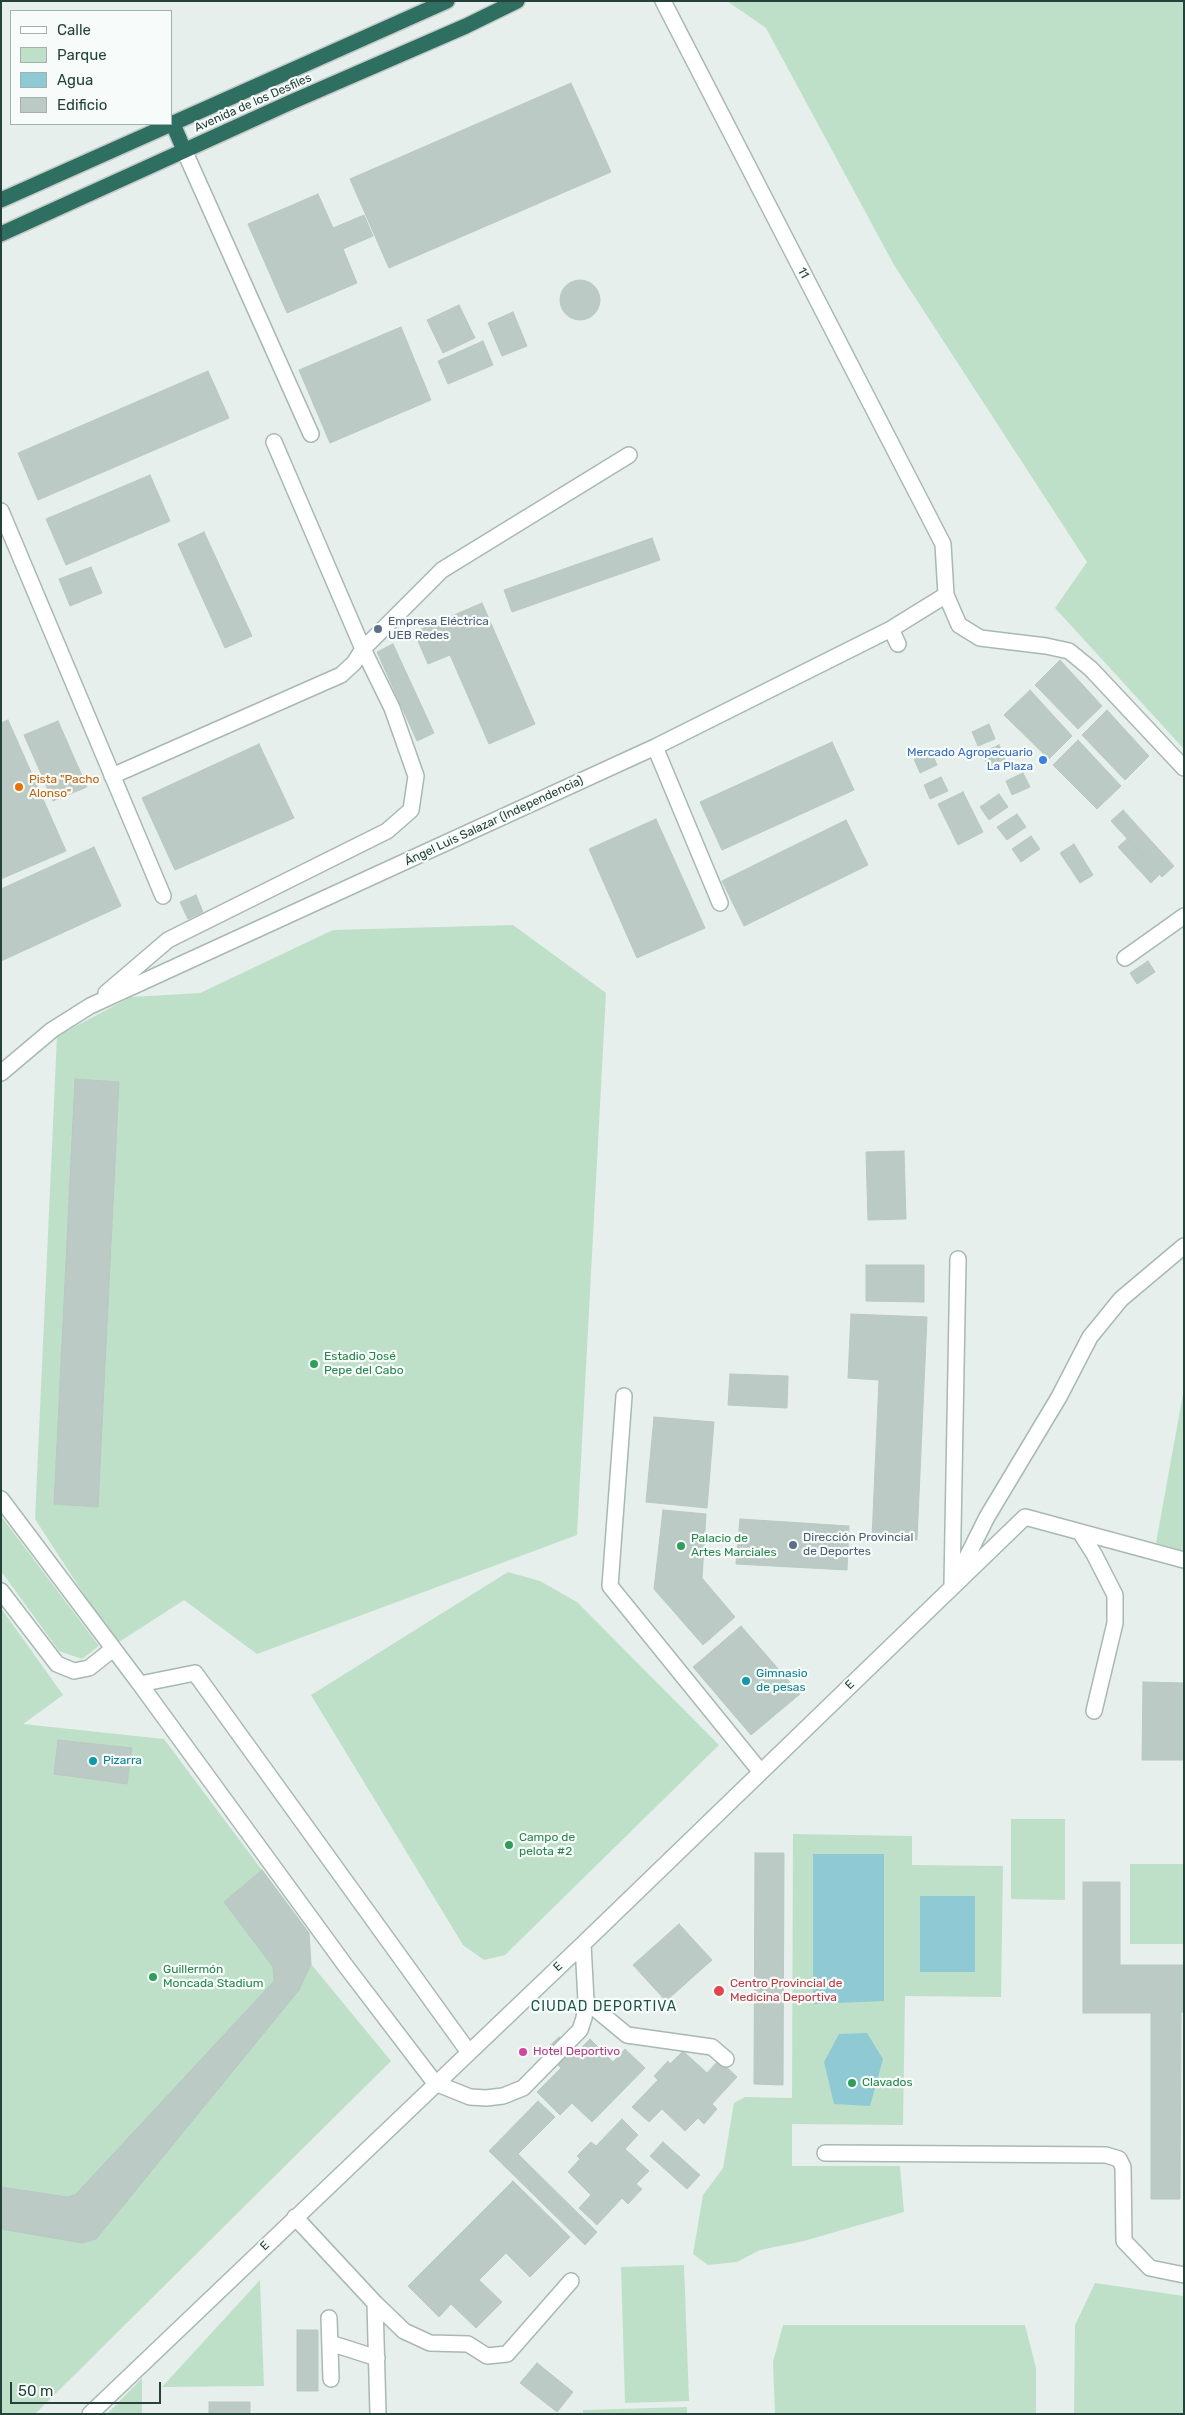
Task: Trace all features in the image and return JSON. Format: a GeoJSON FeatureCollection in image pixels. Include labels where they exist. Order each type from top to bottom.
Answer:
{"type":"FeatureCollection","features":[{"type":"Feature","properties":{"kind":"highway","name":"Avenida de los Desfiles"},"geometry":{"type":"LineString","coordinates":[[173,124],[447,1]]}},
{"type":"Feature","properties":{"kind":"highway","name":"Avenida de los Desfiles"},"geometry":{"type":"LineString","coordinates":[[1,234],[184,150],[466,26],[517,1]]}},
{"type":"Feature","properties":{"kind":"highway"},"geometry":{"type":"LineString","coordinates":[[173,124],[184,150]]}},
{"type":"Feature","properties":{"kind":"highway","name":"Avenida de los Desfiles"},"geometry":{"type":"LineString","coordinates":[[1,200],[171,125]]}},
{"type":"Feature","properties":{"kind":"street","name":"11"},"geometry":{"type":"LineString","coordinates":[[663,1],[943,544],[946,595]]}},
{"type":"Feature","properties":{"kind":"street"},"geometry":{"type":"LineString","coordinates":[[184,150],[311,434]]}},
{"type":"Feature","properties":{"kind":"street"},"geometry":{"type":"LineString","coordinates":[[90,1006],[168,940],[387,831],[411,810],[416,776],[392,708],[363,649],[274,442]]}},
{"type":"Feature","properties":{"kind":"street"},"geometry":{"type":"LineString","coordinates":[[112,776],[341,675],[354,663],[363,649],[442,570],[629,455]]}},
{"type":"Feature","properties":{"kind":"street"},"geometry":{"type":"LineString","coordinates":[[1,511],[163,896]]}},
{"type":"Feature","properties":{"kind":"street"},"geometry":{"type":"LineString","coordinates":[[946,595],[959,625],[980,638],[1046,646],[1069,651],[1091,669],[1184,768]]}},
{"type":"Feature","properties":{"kind":"street","name":"Ángel Luis Salazar (Independencia)"},"geometry":{"type":"LineString","coordinates":[[1,1073],[52,1030],[90,1006],[655,747],[891,629],[946,595]]}},
{"type":"Feature","properties":{"kind":"street"},"geometry":{"type":"LineString","coordinates":[[891,629],[898,644]]}},
{"type":"Feature","properties":{"kind":"street"},"geometry":{"type":"LineString","coordinates":[[655,747],[720,904]]}},
{"type":"Feature","properties":{"kind":"street"},"geometry":{"type":"LineString","coordinates":[[1125,958],[1184,916]]}},
{"type":"Feature","properties":{"kind":"street"},"geometry":{"type":"LineString","coordinates":[[951,1588],[987,1517],[1059,1397],[1090,1337],[1121,1299],[1184,1246]]}},
{"type":"Feature","properties":{"kind":"street"},"geometry":{"type":"LineString","coordinates":[[951,1588],[958,1259]]}},
{"type":"Feature","properties":{"kind":"street"},"geometry":{"type":"LineString","coordinates":[[624,1396],[610,1586],[760,1771]]}},
{"type":"Feature","properties":{"kind":"street"},"geometry":{"type":"LineString","coordinates":[[1,1499],[140,1684],[345,1965],[435,2083],[470,2096],[486,2098],[503,2096],[523,2088],[580,2030],[586,2001],[583,1944]]}},
{"type":"Feature","properties":{"kind":"street","name":"E"},"geometry":{"type":"LineString","coordinates":[[90,2414],[468,2051],[583,1944],[760,1771],[1025,1518],[1080,1532]]}},
{"type":"Feature","properties":{"kind":"street"},"geometry":{"type":"LineString","coordinates":[[1080,1532],[1184,1560]]}},
{"type":"Feature","properties":{"kind":"street"},"geometry":{"type":"LineString","coordinates":[[1080,1532],[1094,1554],[1115,1595],[1115,1623],[1094,1711]]}},
{"type":"Feature","properties":{"kind":"street"},"geometry":{"type":"LineString","coordinates":[[1,1591],[56,1664],[74,1671],[89,1668],[113,1649]]}},
{"type":"Feature","properties":{"kind":"street"},"geometry":{"type":"LineString","coordinates":[[140,1684],[195,1673],[468,2051]]}},
{"type":"Feature","properties":{"kind":"street"},"geometry":{"type":"LineString","coordinates":[[586,2001],[627,2035],[712,2046],[726,2059]]}},
{"type":"Feature","properties":{"kind":"street"},"geometry":{"type":"LineString","coordinates":[[825,2153],[1106,2155],[1119,2159],[1123,2167],[1124,2241],[1150,2268],[1184,2275]]}},
{"type":"Feature","properties":{"kind":"street"},"geometry":{"type":"LineString","coordinates":[[295,2218],[375,2304],[404,2331],[430,2343],[468,2344],[487,2356],[507,2354],[572,2281]]}},
{"type":"Feature","properties":{"kind":"street"},"geometry":{"type":"LineString","coordinates":[[375,2304],[378,2414]]}},
{"type":"Feature","properties":{"kind":"street"},"geometry":{"type":"LineString","coordinates":[[329,2318],[330,2379]]}},
{"type":"Feature","properties":{"kind":"street"},"geometry":{"type":"LineString","coordinates":[[330,2344],[377,2358]]}},
{"type":"Feature","properties":{"kind":"green space"},"geometry":{"type":"Polygon","coordinates":[[[727,1],[1184,1],[1184,749],[1055,608],[1087,562],[894,265],[766,28],[727,1]]]}},
{"type":"Feature","properties":{"kind":"green space","name":"Estadio José Pepe del Cabo"},"geometry":{"type":"Polygon","coordinates":[[[513,925],[606,993],[577,1535],[257,1654],[184,1600],[116,1644],[35,1519],[57,1036],[131,997],[200,993],[333,930],[513,925]]]}},
{"type":"Feature","properties":{"kind":"green space"},"geometry":{"type":"Polygon","coordinates":[[[1184,1394],[1184,1551],[1156,1543],[1184,1394]]]}},
{"type":"Feature","properties":{"kind":"green space"},"geometry":{"type":"Polygon","coordinates":[[[1,1516],[99,1646],[82,1659],[59,1651],[1,1571],[1,1516]]]}},
{"type":"Feature","properties":{"kind":"green space","name":"Campo de pelota #2"},"geometry":{"type":"Polygon","coordinates":[[[508,1572],[540,1581],[577,1602],[719,1745],[505,1955],[484,1960],[463,1945],[311,1695],[508,1572]]]}},
{"type":"Feature","properties":{"kind":"green space","name":"Guillermón Moncada Stadium"},"geometry":{"type":"Polygon","coordinates":[[[1,1608],[63,1695],[23,1724],[164,1739],[309,1933],[311,1964],[391,2061],[35,2414],[1,2414],[1,1608]]]}},
{"type":"Feature","properties":{"kind":"green space"},"geometry":{"type":"Polygon","coordinates":[[[1011,1819],[1065,1819],[1065,1900],[1011,1899],[1011,1819]]]}},
{"type":"Feature","properties":{"kind":"green space"},"geometry":{"type":"Polygon","coordinates":[[[793,1834],[912,1836],[912,1865],[1003,1866],[1001,1997],[905,1996],[903,2125],[792,2124],[792,2166],[900,2166],[904,2212],[804,2241],[760,2250],[737,2262],[708,2265],[693,2254],[703,2195],[723,2168],[734,2103],[745,2097],[792,2098],[793,1834]]]}},
{"type":"Feature","properties":{"kind":"green space"},"geometry":{"type":"Polygon","coordinates":[[[1130,1864],[1184,1864],[1184,1944],[1130,1944],[1130,1864]]]}},
{"type":"Feature","properties":{"kind":"green space"},"geometry":{"type":"Polygon","coordinates":[[[684,2265],[689,2401],[625,2403],[621,2267],[684,2265]]]}},
{"type":"Feature","properties":{"kind":"green space"},"geometry":{"type":"Polygon","coordinates":[[[260,2280],[264,2386],[162,2387],[260,2280]]]}},
{"type":"Feature","properties":{"kind":"green space"},"geometry":{"type":"Polygon","coordinates":[[[1095,2283],[1184,2296],[1184,2414],[1074,2414],[1075,2325],[1095,2283]]]}},
{"type":"Feature","properties":{"kind":"green space"},"geometry":{"type":"Polygon","coordinates":[[[783,2325],[1025,2325],[1036,2368],[1036,2414],[775,2414],[773,2362],[783,2325]]]}},
{"type":"Feature","properties":{"kind":"green space"},"geometry":{"type":"Polygon","coordinates":[[[142,2378],[142,2414],[107,2414],[142,2378]]]}},
{"type":"Feature","properties":{"kind":"green space"},"geometry":{"type":"Polygon","coordinates":[[[687,2407],[687,2414],[583,2414],[583,2410],[687,2407]]]}},
{"type":"Feature","properties":{"kind":"water"},"geometry":{"type":"Polygon","coordinates":[[[813,1854],[884,1854],[884,2001],[813,2004],[813,1854]]]}},
{"type":"Feature","properties":{"kind":"water"},"geometry":{"type":"Polygon","coordinates":[[[920,1896],[975,1896],[975,1972],[920,1972],[920,1896]]]}},
{"type":"Feature","properties":{"kind":"water","name":"Clavados"},"geometry":{"type":"Polygon","coordinates":[[[867,2033],[883,2059],[870,2106],[834,2104],[824,2062],[839,2034],[867,2033]]]}},
{"type":"Feature","properties":{"kind":"building"},"geometry":{"type":"Polygon","coordinates":[[[571,83],[611,172],[389,268],[350,179],[571,83]]]}},
{"type":"Feature","properties":{"kind":"building"},"geometry":{"type":"Polygon","coordinates":[[[318,194],[333,228],[364,215],[373,236],[343,249],[357,283],[287,313],[248,224],[318,194]]]}},
{"type":"Feature","properties":{"kind":"building"},"geometry":{"type":"Polygon","coordinates":[[[584,280],[591,283],[597,289],[600,300],[599,308],[591,317],[584,320],[576,320],[569,317],[561,308],[560,296],[563,289],[572,281],[584,280]]]}},
{"type":"Feature","properties":{"kind":"building"},"geometry":{"type":"Polygon","coordinates":[[[459,305],[475,338],[443,353],[427,320],[459,305]]]}},
{"type":"Feature","properties":{"kind":"building"},"geometry":{"type":"Polygon","coordinates":[[[513,312],[527,346],[502,356],[488,323],[513,312]]]}},
{"type":"Feature","properties":{"kind":"building"},"geometry":{"type":"Polygon","coordinates":[[[401,327],[431,400],[330,443],[299,370],[401,327]]]}},
{"type":"Feature","properties":{"kind":"building"},"geometry":{"type":"Polygon","coordinates":[[[483,341],[493,365],[448,384],[438,361],[483,341]]]}},
{"type":"Feature","properties":{"kind":"building"},"geometry":{"type":"Polygon","coordinates":[[[208,371],[229,418],[38,500],[18,453],[208,371]]]}},
{"type":"Feature","properties":{"kind":"building"},"geometry":{"type":"Polygon","coordinates":[[[150,475],[170,521],[66,565],[46,519],[150,475]]]}},
{"type":"Feature","properties":{"kind":"building"},"geometry":{"type":"Polygon","coordinates":[[[204,532],[252,636],[225,648],[178,544],[204,532]]]}},
{"type":"Feature","properties":{"kind":"building"},"geometry":{"type":"Polygon","coordinates":[[[652,538],[660,560],[512,612],[504,590],[652,538]]]}},
{"type":"Feature","properties":{"kind":"building"},"geometry":{"type":"Polygon","coordinates":[[[91,567],[102,593],[70,606],[59,579],[91,567]]]}},
{"type":"Feature","properties":{"kind":"building"},"geometry":{"type":"Polygon","coordinates":[[[482,603],[535,724],[489,744],[450,655],[428,664],[414,632],[482,603]]]}},
{"type":"Feature","properties":{"kind":"building"},"geometry":{"type":"Polygon","coordinates":[[[393,644],[434,733],[417,741],[377,652],[393,644]]]}},
{"type":"Feature","properties":{"kind":"building"},"geometry":{"type":"Polygon","coordinates":[[[1060,660],[1102,706],[1078,729],[1035,685],[1060,660]]]}},
{"type":"Feature","properties":{"kind":"building"},"geometry":{"type":"Polygon","coordinates":[[[1030,690],[1072,736],[1049,759],[1004,715],[1030,690]]]}},
{"type":"Feature","properties":{"kind":"building"},"geometry":{"type":"Polygon","coordinates":[[[1107,710],[1149,756],[1125,780],[1082,735],[1107,710]]]}},
{"type":"Feature","properties":{"kind":"building","name":"Pista \"Pacho Alonso\""},"geometry":{"type":"Polygon","coordinates":[[[8,720],[66,851],[1,879],[1,723],[8,720]]]}},
{"type":"Feature","properties":{"kind":"building"},"geometry":{"type":"Polygon","coordinates":[[[58,721],[87,787],[53,801],[24,735],[58,721]]]}},
{"type":"Feature","properties":{"kind":"building"},"geometry":{"type":"Polygon","coordinates":[[[989,724],[995,739],[978,746],[972,732],[989,724]]]}},
{"type":"Feature","properties":{"kind":"building"},"geometry":{"type":"Polygon","coordinates":[[[1078,740],[1121,786],[1097,809],[1053,765],[1078,740]]]}},
{"type":"Feature","properties":{"kind":"building"},"geometry":{"type":"Polygon","coordinates":[[[832,742],[854,790],[722,850],[700,802],[832,742]]]}},
{"type":"Feature","properties":{"kind":"building"},"geometry":{"type":"Polygon","coordinates":[[[259,744],[294,818],[175,870],[142,798],[259,744]]]}},
{"type":"Feature","properties":{"kind":"building"},"geometry":{"type":"Polygon","coordinates":[[[999,745],[1005,759],[988,767],[982,753],[999,745]]]}},
{"type":"Feature","properties":{"kind":"building"},"geometry":{"type":"Polygon","coordinates":[[[931,751],[937,765],[920,773],[914,759],[931,751]]]}},
{"type":"Feature","properties":{"kind":"building"},"geometry":{"type":"Polygon","coordinates":[[[1023,773],[1030,787],[1012,795],[1006,781],[1023,773]]]}},
{"type":"Feature","properties":{"kind":"building"},"geometry":{"type":"Polygon","coordinates":[[[941,777],[948,791],[930,799],[924,785],[941,777]]]}},
{"type":"Feature","properties":{"kind":"building"},"geometry":{"type":"Polygon","coordinates":[[[963,792],[983,832],[958,845],[938,804],[963,792]]]}},
{"type":"Feature","properties":{"kind":"building"},"geometry":{"type":"Polygon","coordinates":[[[999,794],[1008,807],[989,820],[980,807],[999,794]]]}},
{"type":"Feature","properties":{"kind":"building"},"geometry":{"type":"Polygon","coordinates":[[[1123,810],[1174,866],[1162,877],[1111,821],[1123,810]]]}},
{"type":"Feature","properties":{"kind":"building"},"geometry":{"type":"Polygon","coordinates":[[[1017,814],[1026,827],[1007,840],[997,827],[1017,814]]]}},
{"type":"Feature","properties":{"kind":"building"},"geometry":{"type":"Polygon","coordinates":[[[656,819],[705,928],[637,958],[589,849],[656,819]]]}},
{"type":"Feature","properties":{"kind":"building"},"geometry":{"type":"Polygon","coordinates":[[[846,820],[868,865],[744,926],[722,881],[846,820]]]}},
{"type":"Feature","properties":{"kind":"building"},"geometry":{"type":"Polygon","coordinates":[[[1031,836],[1040,849],[1021,862],[1012,849],[1031,836]]]}},
{"type":"Feature","properties":{"kind":"building"},"geometry":{"type":"Polygon","coordinates":[[[1127,839],[1160,874],[1151,883],[1118,847],[1127,839]]]}},
{"type":"Feature","properties":{"kind":"building"},"geometry":{"type":"Polygon","coordinates":[[[1074,844],[1093,875],[1080,883],[1060,853],[1074,844]]]}},
{"type":"Feature","properties":{"kind":"building"},"geometry":{"type":"Polygon","coordinates":[[[94,847],[121,906],[1,961],[1,889],[94,847]]]}},
{"type":"Feature","properties":{"kind":"building"},"geometry":{"type":"Polygon","coordinates":[[[196,895],[203,912],[188,919],[180,902],[196,895]]]}},
{"type":"Feature","properties":{"kind":"building"},"geometry":{"type":"Polygon","coordinates":[[[1148,961],[1155,972],[1137,984],[1130,973],[1148,961]]]}},
{"type":"Feature","properties":{"kind":"building"},"geometry":{"type":"Polygon","coordinates":[[[75,1079],[119,1082],[98,1507],[54,1504],[75,1079]]]}},
{"type":"Feature","properties":{"kind":"building"},"geometry":{"type":"Polygon","coordinates":[[[904,1151],[906,1219],[868,1220],[866,1152],[904,1151]]]}},
{"type":"Feature","properties":{"kind":"building"},"geometry":{"type":"Polygon","coordinates":[[[866,1265],[924,1265],[924,1302],[866,1301],[866,1265]]]}},
{"type":"Feature","properties":{"kind":"building"},"geometry":{"type":"Polygon","coordinates":[[[851,1314],[927,1317],[917,1540],[872,1538],[879,1380],[848,1378],[851,1314]]]}},
{"type":"Feature","properties":{"kind":"building"},"geometry":{"type":"Polygon","coordinates":[[[730,1374],[788,1376],[787,1408],[728,1405],[730,1374]]]}},
{"type":"Feature","properties":{"kind":"building"},"geometry":{"type":"Polygon","coordinates":[[[654,1417],[714,1422],[707,1508],[646,1502],[654,1417]]]}},
{"type":"Feature","properties":{"kind":"building","name":"Palacio de Artes Marciales"},"geometry":{"type":"Polygon","coordinates":[[[663,1510],[706,1514],[702,1578],[735,1617],[703,1645],[654,1589],[663,1510]]]}},
{"type":"Feature","properties":{"kind":"building","name":"Dirección Provincial de Deportes"},"geometry":{"type":"Polygon","coordinates":[[[740,1519],[849,1526],[847,1570],[736,1564],[740,1519]]]}},
{"type":"Feature","properties":{"kind":"building","name":"Gimnasio de pesas"},"geometry":{"type":"Polygon","coordinates":[[[741,1626],[800,1694],[751,1735],[693,1667],[741,1626]]]}},
{"type":"Feature","properties":{"kind":"building"},"geometry":{"type":"Polygon","coordinates":[[[1143,1682],[1184,1683],[1184,1760],[1142,1760],[1143,1682]]]}},
{"type":"Feature","properties":{"kind":"building","name":"Pizarra"},"geometry":{"type":"Polygon","coordinates":[[[58,1740],[132,1748],[127,1784],[54,1774],[58,1740]]]}},
{"type":"Feature","properties":{"kind":"building"},"geometry":{"type":"Polygon","coordinates":[[[755,1853],[784,1853],[783,2085],[754,2084],[755,1853]]]}},
{"type":"Feature","properties":{"kind":"building"},"geometry":{"type":"Polygon","coordinates":[[[262,1870],[309,1933],[311,1964],[299,1990],[96,2239],[82,2243],[1,2229],[1,2187],[67,2197],[75,2195],[274,1981],[273,1967],[224,1902],[262,1870]]]}},
{"type":"Feature","properties":{"kind":"building"},"geometry":{"type":"Polygon","coordinates":[[[1083,1882],[1120,1882],[1120,1965],[1184,1965],[1184,2012],[1181,2012],[1180,2199],[1151,2199],[1151,2013],[1083,2013],[1083,1882]]]}},
{"type":"Feature","properties":{"kind":"building"},"geometry":{"type":"Polygon","coordinates":[[[679,1924],[712,1960],[666,2001],[633,1965],[679,1924]]]}},
{"type":"Feature","properties":{"kind":"building"},"geometry":{"type":"Polygon","coordinates":[[[559,2037],[575,2053],[561,2068],[544,2051],[559,2037]]]}},
{"type":"Feature","properties":{"kind":"building"},"geometry":{"type":"Polygon","coordinates":[[[590,2039],[613,2062],[625,2049],[645,2068],[592,2122],[572,2103],[560,2115],[537,2092],[590,2039]]]}},
{"type":"Feature","properties":{"kind":"building"},"geometry":{"type":"Polygon","coordinates":[[[683,2051],[707,2073],[719,2060],[737,2077],[712,2104],[717,2109],[704,2124],[698,2118],[685,2131],[662,2109],[649,2122],[632,2107],[658,2080],[654,2076],[668,2061],[670,2064],[683,2051]]]}},
{"type":"Feature","properties":{"kind":"building"},"geometry":{"type":"Polygon","coordinates":[[[538,2101],[555,2117],[518,2154],[597,2232],[585,2245],[489,2151],[538,2101]]]}},
{"type":"Feature","properties":{"kind":"building"},"geometry":{"type":"Polygon","coordinates":[[[622,2119],[638,2135],[625,2149],[649,2171],[636,2184],[642,2189],[628,2204],[622,2198],[597,2225],[579,2208],[591,2195],[568,2172],[580,2159],[577,2156],[591,2142],[596,2146],[622,2119]]]}},
{"type":"Feature","properties":{"kind":"building"},"geometry":{"type":"Polygon","coordinates":[[[663,2142],[700,2175],[687,2189],[650,2156],[663,2142]]]}},
{"type":"Feature","properties":{"kind":"building"},"geometry":{"type":"Polygon","coordinates":[[[513,2181],[570,2237],[530,2277],[506,2253],[479,2280],[502,2302],[476,2328],[451,2304],[439,2317],[408,2286],[513,2181]]]}},
{"type":"Feature","properties":{"kind":"building"},"geometry":{"type":"Polygon","coordinates":[[[297,2330],[318,2330],[318,2391],[297,2391],[297,2330]]]}},
{"type":"Feature","properties":{"kind":"building"},"geometry":{"type":"Polygon","coordinates":[[[537,2363],[573,2392],[557,2412],[520,2383],[537,2363]]]}},
{"type":"Feature","properties":{"kind":"building"},"geometry":{"type":"Polygon","coordinates":[[[209,2402],[250,2402],[250,2414],[209,2414],[209,2402]]]}},
{"type":"Feature","properties":{"kind":"place","name":"Empresa Eléctrica UEB Redes"},"geometry":{"type":"Point","coordinates":[378,629]}},
{"type":"Feature","properties":{"kind":"place","name":"Mercado Agropecuario La Plaza"},"geometry":{"type":"Point","coordinates":[1043,760]}},
{"type":"Feature","properties":{"kind":"place","name":"Pista \"Pacho Alonso\""},"geometry":{"type":"Point","coordinates":[19,787]}},
{"type":"Feature","properties":{"kind":"place","name":"Estadio José Pepe del Cabo"},"geometry":{"type":"Point","coordinates":[314,1364]}},
{"type":"Feature","properties":{"kind":"place","name":"Dirección Provincial de Deportes"},"geometry":{"type":"Point","coordinates":[793,1545]}},
{"type":"Feature","properties":{"kind":"place","name":"Palacio de Artes Marciales"},"geometry":{"type":"Point","coordinates":[681,1546]}},
{"type":"Feature","properties":{"kind":"place","name":"Gimnasio de pesas"},"geometry":{"type":"Point","coordinates":[746,1681]}},
{"type":"Feature","properties":{"kind":"place","name":"Pizarra"},"geometry":{"type":"Point","coordinates":[93,1761]}},
{"type":"Feature","properties":{"kind":"place","name":"Campo de pelota #2"},"geometry":{"type":"Point","coordinates":[509,1845]}},
{"type":"Feature","properties":{"kind":"place","name":"Guillermón Moncada Stadium"},"geometry":{"type":"Point","coordinates":[153,1977]}},
{"type":"Feature","properties":{"kind":"place","name":"Centro Provincial de Medicina Deportiva"},"geometry":{"type":"Point","coordinates":[719,1991]}},
{"type":"Feature","properties":{"kind":"place","name":"Hotel Deportivo"},"geometry":{"type":"Point","coordinates":[523,2052]}},
{"type":"Feature","properties":{"kind":"place","name":"Clavados"},"geometry":{"type":"Point","coordinates":[852,2083]}},
{"type":"Feature","properties":{"kind":"district","name":"CIUDAD DEPORTIVA"},"geometry":{"type":"Point","coordinates":[604,2007]}}]}
